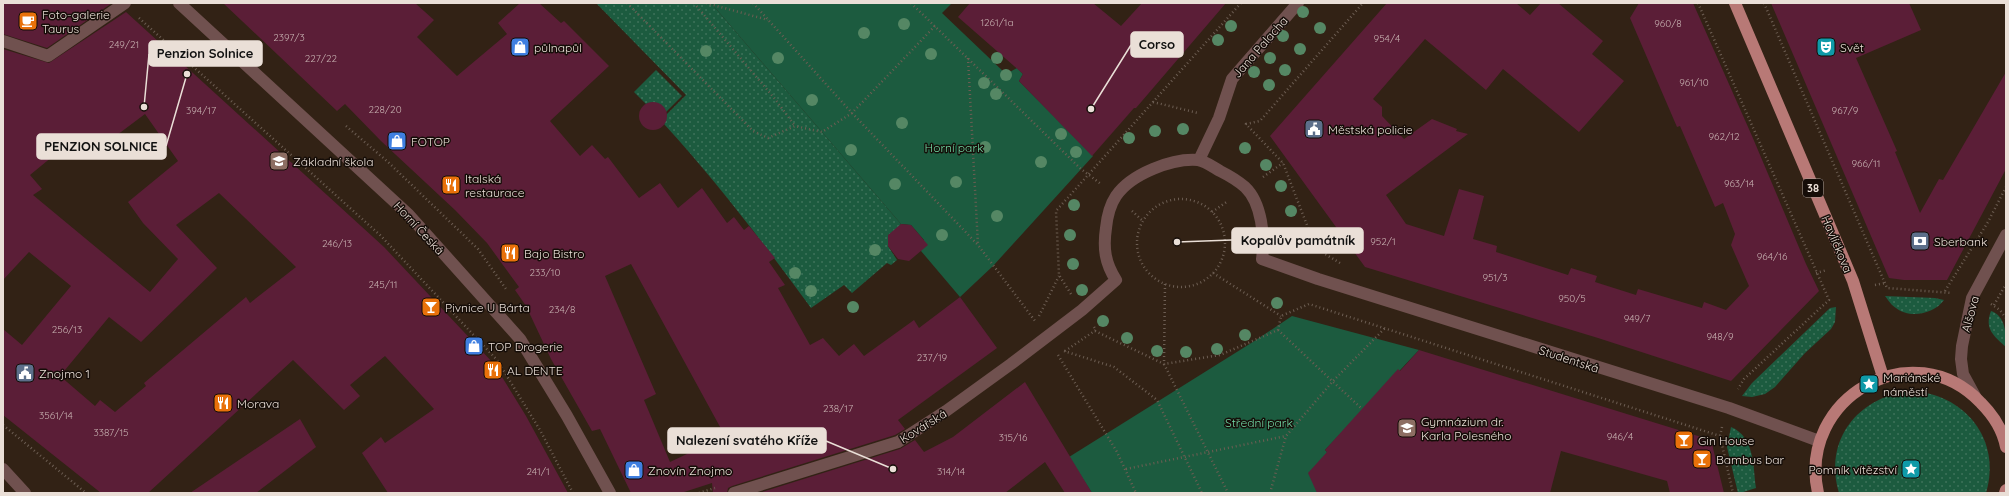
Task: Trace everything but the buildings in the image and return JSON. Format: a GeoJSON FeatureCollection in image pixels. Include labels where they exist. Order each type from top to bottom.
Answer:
{"type":"FeatureCollection","features":[{"type":"Feature","properties":{"kind":"main road","name":"Havlíčkova"},"geometry":{"type":"LineString","coordinates":[[1734,3],[1853,281],[1883,377]]}},
{"type":"Feature","properties":{"kind":"main road"},"geometry":{"type":"LineString","coordinates":[[1818,493],[1815,475],[1819,441],[1833,413],[1843,401],[1868,383],[1883,377],[1902,373],[1923,373],[1942,378],[1959,385],[1975,396],[1989,411],[1999,427],[2006,448]]}},
{"type":"Feature","properties":{"kind":"street","name":"Horní Česká"},"geometry":{"type":"LineString","coordinates":[[179,3],[409,215],[520,339],[567,416],[610,493]]}},
{"type":"Feature","properties":{"kind":"street","name":"Jana Palacha"},"geometry":{"type":"LineString","coordinates":[[1199,160],[1219,118],[1232,79],[1298,3]]}},
{"type":"Feature","properties":{"kind":"street"},"geometry":{"type":"LineString","coordinates":[[3,41],[48,56],[124,4]]}},
{"type":"Feature","properties":{"kind":"street"},"geometry":{"type":"LineString","coordinates":[[1116,196],[1132,182],[1152,169],[1175,163],[1199,160]]}},
{"type":"Feature","properties":{"kind":"street","name":"Studentská"},"geometry":{"type":"LineString","coordinates":[[1199,160],[1225,174],[1246,188],[1253,199],[1264,233],[1262,259],[1318,279],[1729,408],[1819,441]]}},
{"type":"Feature","properties":{"kind":"street","name":"Kovářská"},"geometry":{"type":"LineString","coordinates":[[734,493],[898,442],[946,411],[1082,310],[1116,280],[1108,265],[1104,245],[1107,222],[1116,196]]}},
{"type":"Feature","properties":{"kind":"street","name":"Alšova"},"geometry":{"type":"LineString","coordinates":[[1975,396],[1963,374],[1961,359],[1962,346],[1972,298],[2006,235]]}},
{"type":"Feature","properties":{"kind":"street"},"geometry":{"type":"LineString","coordinates":[[3,469],[25,493]]}},
{"type":"Feature","properties":{"kind":"path"},"geometry":{"type":"LineString","coordinates":[[627,3],[753,131],[768,138],[795,126],[822,132],[852,114],[935,26]]}},
{"type":"Feature","properties":{"kind":"path"},"geometry":{"type":"LineString","coordinates":[[694,3],[775,99],[795,126]]}},
{"type":"Feature","properties":{"kind":"path"},"geometry":{"type":"LineString","coordinates":[[706,3],[769,20]]}},
{"type":"Feature","properties":{"kind":"path"},"geometry":{"type":"LineString","coordinates":[[753,3],[852,114],[978,245],[1047,337],[1117,452],[1136,493]]}},
{"type":"Feature","properties":{"kind":"path"},"geometry":{"type":"LineString","coordinates":[[911,3],[1080,169],[1116,196],[1143,221]]}},
{"type":"Feature","properties":{"kind":"path"},"geometry":{"type":"LineString","coordinates":[[1031,328],[1036,322],[1059,276],[1056,211],[1241,3]]}},
{"type":"Feature","properties":{"kind":"path"},"geometry":{"type":"LineString","coordinates":[[1345,266],[1325,254],[1310,233],[1283,163],[1246,124],[1260,121],[1363,3]]}},
{"type":"Feature","properties":{"kind":"path"},"geometry":{"type":"LineString","coordinates":[[1698,3],[1829,300],[1744,379],[1738,389],[1729,408],[1720,436],[1733,493]]}},
{"type":"Feature","properties":{"kind":"path"},"geometry":{"type":"LineString","coordinates":[[1764,3],[1887,288],[1945,291],[1994,305],[2006,318]]}},
{"type":"Feature","properties":{"kind":"path"},"geometry":{"type":"LineString","coordinates":[[124,4],[380,235],[497,360],[540,430],[573,493]]}},
{"type":"Feature","properties":{"kind":"path"},"geometry":{"type":"LineString","coordinates":[[968,58],[978,245]]}},
{"type":"Feature","properties":{"kind":"path"},"geometry":{"type":"LineString","coordinates":[[1945,291],[1988,222],[2006,187]]}},
{"type":"Feature","properties":{"kind":"path"},"geometry":{"type":"LineString","coordinates":[[1175,200],[1188,200],[1201,204],[1212,212],[1220,223],[1224,242],[1221,262],[1213,273],[1202,282],[1190,286],[1178,287],[1165,284],[1154,278],[1145,269],[1139,258],[1137,245],[1138,234],[1143,221],[1151,211],[1162,204],[1175,200]]}},
{"type":"Feature","properties":{"kind":"path"},"geometry":{"type":"LineString","coordinates":[[1213,273],[1281,316]]}},
{"type":"Feature","properties":{"kind":"path"},"geometry":{"type":"LineString","coordinates":[[1059,276],[1096,330],[1164,364],[1220,355],[1278,330]]}},
{"type":"Feature","properties":{"kind":"path"},"geometry":{"type":"LineString","coordinates":[[1165,284],[1164,364],[1228,493]]}},
{"type":"Feature","properties":{"kind":"path"},"geometry":{"type":"LineString","coordinates":[[1994,305],[2006,284]]}},
{"type":"Feature","properties":{"kind":"path"},"geometry":{"type":"LineString","coordinates":[[1281,316],[1309,304],[1386,327],[1720,436]]}},
{"type":"Feature","properties":{"kind":"path"},"geometry":{"type":"LineString","coordinates":[[1278,330],[1281,316]]}},
{"type":"Feature","properties":{"kind":"path"},"geometry":{"type":"LineString","coordinates":[[1270,493],[1286,436],[1333,381],[1386,327]]}},
{"type":"Feature","properties":{"kind":"path"},"geometry":{"type":"LineString","coordinates":[[1082,332],[1096,330]]}},
{"type":"Feature","properties":{"kind":"path"},"geometry":{"type":"LineString","coordinates":[[1278,330],[1362,409]]}},
{"type":"Feature","properties":{"kind":"path"},"geometry":{"type":"LineString","coordinates":[[1047,337],[1065,352],[1114,367],[1158,400],[1202,493]]}},
{"type":"Feature","properties":{"kind":"path"},"geometry":{"type":"LineString","coordinates":[[1730,387],[1738,389]]}},
{"type":"Feature","properties":{"kind":"path"},"geometry":{"type":"LineString","coordinates":[[3,425],[86,493]]}},
{"type":"Feature","properties":{"kind":"path"},"geometry":{"type":"LineString","coordinates":[[1125,469],[1286,436]]}},
{"type":"Feature","properties":{"kind":"path"},"geometry":{"type":"LineString","coordinates":[[698,493],[721,486]]}},
{"type":"Feature","properties":{"kind":"green space"},"geometry":{"type":"Polygon","coordinates":[[[596,3],[711,3],[901,224],[888,246],[897,260],[891,265],[887,263],[852,293],[844,285],[811,308],[740,214],[703,168],[664,124],[667,114],[686,95],[596,3]]]}},
{"type":"Feature","properties":{"kind":"green space","name":"Horní park"},"geometry":{"type":"Polygon","coordinates":[[[711,3],[952,3],[942,13],[1006,74],[1017,68],[1023,74],[1019,81],[1093,156],[993,266],[960,297],[921,251],[924,240],[911,225],[901,224],[711,3]]]}},
{"type":"Feature","properties":{"kind":"green space"},"geometry":{"type":"Polygon","coordinates":[[[656,70],[682,96],[666,112],[658,104],[646,104],[634,92],[656,70]]]}},
{"type":"Feature","properties":{"kind":"green space"},"geometry":{"type":"Polygon","coordinates":[[[1885,296],[1935,298],[1944,300],[1940,305],[1928,312],[1915,314],[1896,308],[1885,296]]]}},
{"type":"Feature","properties":{"kind":"green space"},"geometry":{"type":"Polygon","coordinates":[[[1836,307],[1835,322],[1831,329],[1805,353],[1775,387],[1765,394],[1752,397],[1742,396],[1752,383],[1830,308],[1836,307]]]}},
{"type":"Feature","properties":{"kind":"green space"},"geometry":{"type":"Polygon","coordinates":[[[1991,311],[1996,313],[2002,321],[2005,331],[2006,347],[1991,332],[1989,317],[1991,311]]]}},
{"type":"Feature","properties":{"kind":"green space","name":"Střední park"},"geometry":{"type":"Polygon","coordinates":[[[1292,316],[1419,350],[1325,450],[1327,452],[1317,493],[1092,493],[1069,457],[1292,316]]]}},
{"type":"Feature","properties":{"kind":"green space"},"geometry":{"type":"Polygon","coordinates":[[[1910,391],[1929,394],[1947,400],[1962,410],[1974,422],[1983,438],[1988,455],[1990,473],[1986,493],[1839,493],[1835,474],[1836,456],[1841,439],[1849,424],[1860,412],[1875,402],[1891,395],[1910,391]]]}},
{"type":"Feature","properties":{"kind":"green space"},"geometry":{"type":"Polygon","coordinates":[[[1731,427],[1745,438],[1749,445],[1753,462],[1756,488],[1740,493],[1738,493],[1727,447],[1731,427]]]}},
{"type":"Feature","properties":{"kind":"place","name":"Foto-galerie Taurus"},"geometry":{"type":"Point","coordinates":[28,21]}},
{"type":"Feature","properties":{"kind":"place","name":"půlnapůl"},"geometry":{"type":"Point","coordinates":[520,47]}},
{"type":"Feature","properties":{"kind":"place","name":"Svět"},"geometry":{"type":"Point","coordinates":[1826,47]}},
{"type":"Feature","properties":{"kind":"place","name":"PENZION SOLNICE"},"geometry":{"type":"Point","coordinates":[187,74]}},
{"type":"Feature","properties":{"kind":"place","name":"Penzion Solnice"},"geometry":{"type":"Point","coordinates":[144,107]}},
{"type":"Feature","properties":{"kind":"place","name":"Corso"},"geometry":{"type":"Point","coordinates":[1091,109]}},
{"type":"Feature","properties":{"kind":"place","name":"Městská policie"},"geometry":{"type":"Point","coordinates":[1314,129]}},
{"type":"Feature","properties":{"kind":"place","name":"FOTOP"},"geometry":{"type":"Point","coordinates":[397,141]}},
{"type":"Feature","properties":{"kind":"place","name":"Základní škola"},"geometry":{"type":"Point","coordinates":[279,161]}},
{"type":"Feature","properties":{"kind":"place","name":"Italská restaurace"},"geometry":{"type":"Point","coordinates":[451,185]}},
{"type":"Feature","properties":{"kind":"place","name":"Sberbank"},"geometry":{"type":"Point","coordinates":[1920,241]}},
{"type":"Feature","properties":{"kind":"place","name":"Kopalův památník"},"geometry":{"type":"Point","coordinates":[1177,242]}},
{"type":"Feature","properties":{"kind":"place","name":"Bajo Bistro"},"geometry":{"type":"Point","coordinates":[510,253]}},
{"type":"Feature","properties":{"kind":"place","name":"Pivnice U Bárta"},"geometry":{"type":"Point","coordinates":[431,307]}},
{"type":"Feature","properties":{"kind":"place","name":"TOP Drogerie"},"geometry":{"type":"Point","coordinates":[474,346]}},
{"type":"Feature","properties":{"kind":"place","name":"AL DENTE"},"geometry":{"type":"Point","coordinates":[493,370]}},
{"type":"Feature","properties":{"kind":"place","name":"Znojmo 1"},"geometry":{"type":"Point","coordinates":[25,373]}},
{"type":"Feature","properties":{"kind":"place","name":"Mariánské náměstí"},"geometry":{"type":"Point","coordinates":[1869,384]}},
{"type":"Feature","properties":{"kind":"place","name":"Morava"},"geometry":{"type":"Point","coordinates":[223,403]}},
{"type":"Feature","properties":{"kind":"place","name":"Gymnázium dr. Karla Polesného"},"geometry":{"type":"Point","coordinates":[1407,428]}},
{"type":"Feature","properties":{"kind":"place","name":"Gin House"},"geometry":{"type":"Point","coordinates":[1684,440]}},
{"type":"Feature","properties":{"kind":"place","name":"Bambus bar"},"geometry":{"type":"Point","coordinates":[1702,459]}},
{"type":"Feature","properties":{"kind":"place","name":"Nalezení svatého Kříže"},"geometry":{"type":"Point","coordinates":[893,469]}},
{"type":"Feature","properties":{"kind":"place","name":"Pomník vítězství"},"geometry":{"type":"Point","coordinates":[1911,469]}},
{"type":"Feature","properties":{"kind":"place","name":"Znovín Znojmo"},"geometry":{"type":"Point","coordinates":[634,470]}}]}
